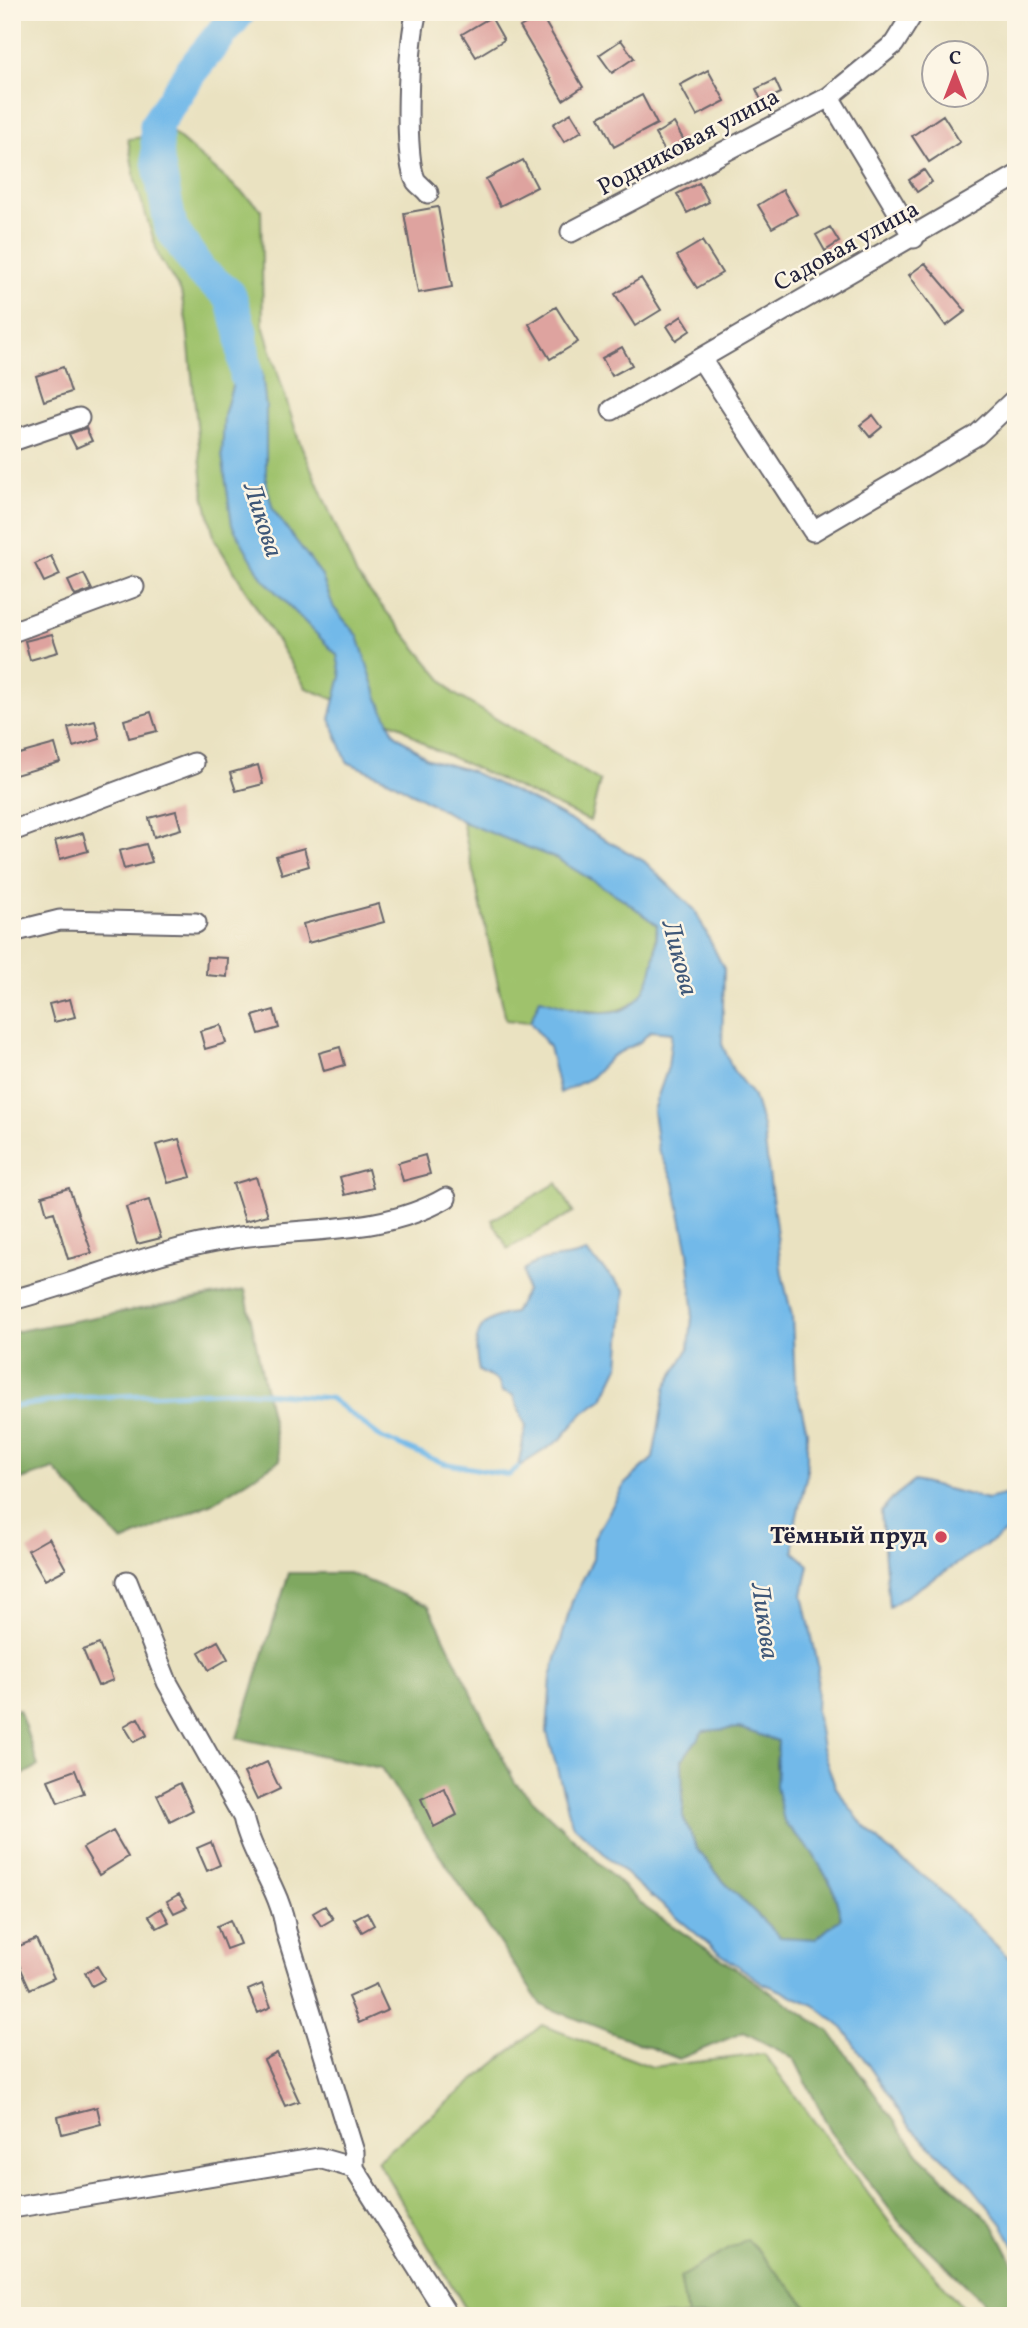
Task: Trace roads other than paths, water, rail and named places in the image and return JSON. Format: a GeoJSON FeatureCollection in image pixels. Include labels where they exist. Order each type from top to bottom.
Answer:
{"type":"FeatureCollection","features":[{"type":"Feature","properties":{"kind":"street"},"geometry":{"type":"LineString","coordinates":[[416,12],[408,95],[410,137],[416,181],[428,192]]}},
{"type":"Feature","properties":{"kind":"street","name":"Родниковая улица"},"geometry":{"type":"LineString","coordinates":[[571,232],[829,97],[894,44],[914,12]]}},
{"type":"Feature","properties":{"kind":"street"},"geometry":{"type":"LineString","coordinates":[[829,97],[914,238]]}},
{"type":"Feature","properties":{"kind":"street","name":"Садовая улица"},"geometry":{"type":"LineString","coordinates":[[612,411],[914,238],[1016,176]]}},
{"type":"Feature","properties":{"kind":"street"},"geometry":{"type":"LineString","coordinates":[[701,359],[813,531],[977,435],[1016,398]]}},
{"type":"Feature","properties":{"kind":"street"},"geometry":{"type":"LineString","coordinates":[[12,441],[79,418]]}},
{"type":"Feature","properties":{"kind":"street"},"geometry":{"type":"LineString","coordinates":[[12,632],[134,587]]}},
{"type":"Feature","properties":{"kind":"street"},"geometry":{"type":"LineString","coordinates":[[12,831],[194,763]]}},
{"type":"Feature","properties":{"kind":"street"},"geometry":{"type":"LineString","coordinates":[[12,932],[60,920],[196,923]]}},
{"type":"Feature","properties":{"kind":"street"},"geometry":{"type":"LineString","coordinates":[[12,1300],[147,1256],[233,1238],[353,1227],[425,1210],[446,1198]]}},
{"type":"Feature","properties":{"kind":"street"},"geometry":{"type":"LineString","coordinates":[[127,1581],[167,1682],[243,1817],[246,1834],[283,1909],[286,1931],[354,2152],[354,2168],[448,2316]]}},
{"type":"Feature","properties":{"kind":"street"},"geometry":{"type":"LineString","coordinates":[[12,2208],[319,2158],[354,2168]]}},
{"type":"Feature","properties":{"kind":"water"},"geometry":{"type":"Polygon","coordinates":[[[241,332],[262,372],[266,408],[266,483],[273,510],[321,574],[334,608],[358,636],[379,701],[394,733],[428,759],[468,770],[548,808],[644,861],[695,910],[724,969],[722,1044],[733,1070],[754,1097],[763,1127],[782,1274],[792,1316],[795,1384],[807,1431],[807,1474],[794,1529],[794,1552],[809,1565],[803,1595],[818,1665],[816,1711],[822,1748],[835,1786],[859,1820],[886,1848],[934,1884],[1016,1965],[1016,2250],[1002,2224],[966,2179],[911,2128],[843,2028],[814,2005],[763,1983],[718,1952],[637,1884],[572,1824],[547,1732],[551,1677],[572,1601],[593,1559],[594,1538],[625,1484],[653,1458],[666,1386],[689,1348],[693,1307],[688,1252],[674,1182],[658,1149],[653,1110],[668,1067],[672,1033],[651,1031],[640,1042],[612,1056],[591,1078],[560,1093],[549,1047],[530,1022],[540,999],[596,1013],[619,1011],[632,1004],[648,982],[655,953],[657,925],[623,899],[557,859],[466,823],[389,780],[347,762],[330,719],[341,676],[337,655],[262,578],[232,525],[222,455],[224,415],[233,383],[233,353],[241,332]],[[739,1728],[703,1731],[682,1760],[683,1817],[697,1849],[724,1882],[780,1937],[816,1939],[841,1918],[833,1888],[812,1852],[784,1822],[776,1786],[778,1741],[739,1728]]]}},
{"type":"Feature","properties":{"kind":"water"},"geometry":{"type":"Polygon","coordinates":[[[586,1252],[625,1290],[619,1366],[603,1399],[583,1413],[560,1440],[518,1467],[526,1426],[513,1395],[502,1392],[498,1381],[479,1371],[477,1339],[484,1325],[492,1319],[514,1313],[526,1291],[524,1270],[539,1262],[586,1252]]]}},
{"type":"Feature","properties":{"kind":"water","name":"Тёмный пруд"},"geometry":{"type":"Polygon","coordinates":[[[914,1481],[987,1499],[1016,1492],[1016,1526],[889,1607],[881,1512],[914,1481]]]}},
{"type":"Feature","properties":{"kind":"waterway","name":"Ликова"},"geometry":{"type":"LineString","coordinates":[[239,12],[192,70],[156,125],[158,161],[171,228],[201,272],[230,295],[241,332],[246,376]]}},
{"type":"Feature","properties":{"kind":"waterway"},"geometry":{"type":"LineString","coordinates":[[12,1407],[75,1398],[238,1391],[330,1398],[382,1438],[443,1463],[509,1475],[518,1467]]}},
{"type":"Feature","properties":{"kind":"place","name":"Тёмный пруд"},"geometry":{"type":"Point","coordinates":[941,1537]}}]}
